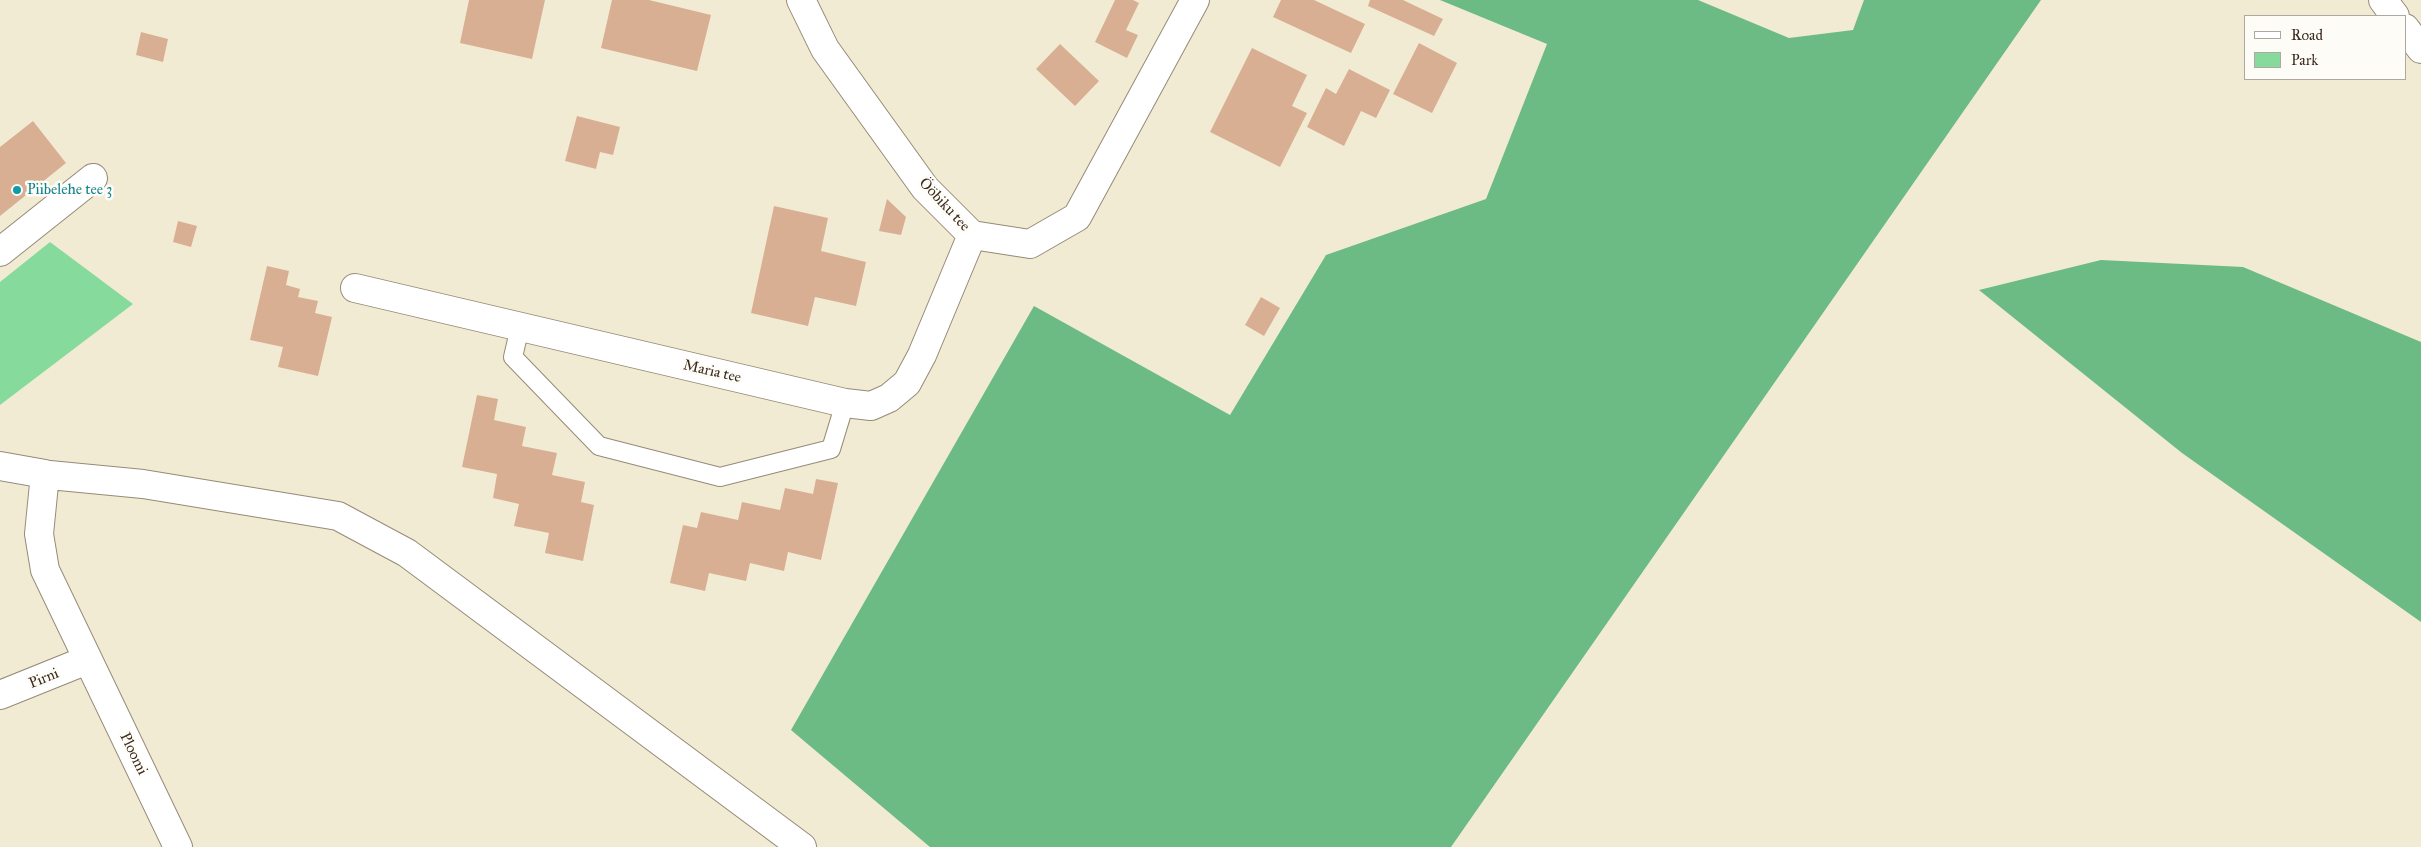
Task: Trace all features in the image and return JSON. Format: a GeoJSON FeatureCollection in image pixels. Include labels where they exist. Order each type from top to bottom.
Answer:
{"type":"FeatureCollection","features":[{"type":"Feature","properties":{"kind":"main road","name":"Ööbiku tee"},"geometry":{"type":"LineString","coordinates":[[801,0],[825,49],[891,144],[925,188],[972,235],[1030,244],[1077,217],[1195,0]]}},
{"type":"Feature","properties":{"kind":"main road"},"geometry":{"type":"LineString","coordinates":[[2383,0],[2394,15]]}},
{"type":"Feature","properties":{"kind":"main road"},"geometry":{"type":"LineString","coordinates":[[2406,29],[2421,49]]}},
{"type":"Feature","properties":{"kind":"main road"},"geometry":{"type":"LineString","coordinates":[[0,252],[93,178]]}},
{"type":"Feature","properties":{"kind":"main road","name":"Maria tee"},"geometry":{"type":"LineString","coordinates":[[355,288],[845,403],[871,406],[889,398],[907,383],[922,356],[972,235]]}},
{"type":"Feature","properties":{"kind":"main road"},"geometry":{"type":"LineString","coordinates":[[0,466],[39,474],[143,484],[338,516],[407,553],[802,847]]}},
{"type":"Feature","properties":{"kind":"main road","name":"Ploomi"},"geometry":{"type":"LineString","coordinates":[[39,474],[45,474],[39,534],[45,570],[178,847]]}},
{"type":"Feature","properties":{"kind":"main road","name":"Pirni"},"geometry":{"type":"LineString","coordinates":[[0,695],[87,660]]}},
{"type":"Feature","properties":{"kind":"lane"},"geometry":{"type":"LineString","coordinates":[[520,327],[513,357],[599,446],[720,477],[831,449],[845,403]]}},
{"type":"Feature","properties":{"kind":"green space"},"geometry":{"type":"Polygon","coordinates":[[[1440,0],[1698,0],[1789,38],[1853,30],[1864,0],[2041,0],[1451,847],[930,847],[791,730],[1034,306],[1230,415],[1326,255],[1486,199],[1547,44],[1440,0]]]}},
{"type":"Feature","properties":{"kind":"green space"},"geometry":{"type":"Polygon","coordinates":[[[50,242],[133,304],[0,405],[0,282],[50,242]]]}},
{"type":"Feature","properties":{"kind":"green space"},"geometry":{"type":"Polygon","coordinates":[[[2101,260],[2243,267],[2421,342],[2421,622],[2182,453],[1979,290],[2101,260]]]}},
{"type":"Feature","properties":{"kind":"building"},"geometry":{"type":"Polygon","coordinates":[[[469,0],[545,0],[532,59],[460,43],[469,0]]]}},
{"type":"Feature","properties":{"kind":"building"},"geometry":{"type":"Polygon","coordinates":[[[612,0],[649,0],[711,15],[697,71],[601,48],[612,0]]]}},
{"type":"Feature","properties":{"kind":"building"},"geometry":{"type":"Polygon","coordinates":[[[1115,0],[1133,0],[1139,3],[1126,30],[1138,35],[1127,58],[1095,42],[1115,0]]]}},
{"type":"Feature","properties":{"kind":"building"},"geometry":{"type":"Polygon","coordinates":[[[1281,0],[1314,0],[1365,24],[1351,53],[1273,17],[1281,0]]]}},
{"type":"Feature","properties":{"kind":"building"},"geometry":{"type":"Polygon","coordinates":[[[1370,0],[1403,0],[1443,19],[1434,36],[1368,6],[1370,0]]]}},
{"type":"Feature","properties":{"kind":"building"},"geometry":{"type":"Polygon","coordinates":[[[141,32],[168,39],[163,62],[136,55],[141,32]]]}},
{"type":"Feature","properties":{"kind":"building"},"geometry":{"type":"Polygon","coordinates":[[[1419,43],[1457,63],[1432,113],[1393,94],[1419,43]]]}},
{"type":"Feature","properties":{"kind":"building"},"geometry":{"type":"Polygon","coordinates":[[[1060,44],[1099,81],[1075,106],[1036,69],[1060,44]]]}},
{"type":"Feature","properties":{"kind":"building"},"geometry":{"type":"Polygon","coordinates":[[[1252,48],[1307,75],[1292,106],[1307,113],[1280,167],[1210,132],[1252,48]]]}},
{"type":"Feature","properties":{"kind":"building"},"geometry":{"type":"Polygon","coordinates":[[[1349,69],[1390,90],[1376,118],[1361,111],[1344,146],[1307,127],[1326,88],[1336,94],[1349,69]]]}},
{"type":"Feature","properties":{"kind":"building"},"geometry":{"type":"Polygon","coordinates":[[[577,116],[620,127],[613,155],[600,152],[596,169],[565,161],[577,116]]]}},
{"type":"Feature","properties":{"kind":"building","name":"Piibelehe tee 3"},"geometry":{"type":"Polygon","coordinates":[[[33,121],[66,163],[0,216],[0,147],[33,121]]]}},
{"type":"Feature","properties":{"kind":"building"},"geometry":{"type":"Polygon","coordinates":[[[887,199],[906,217],[901,235],[879,231],[887,199]]]}},
{"type":"Feature","properties":{"kind":"building"},"geometry":{"type":"Polygon","coordinates":[[[774,206],[828,218],[821,251],[866,262],[856,306],[815,297],[808,326],[751,313],[774,206]]]}},
{"type":"Feature","properties":{"kind":"building"},"geometry":{"type":"Polygon","coordinates":[[[178,221],[197,226],[191,247],[173,242],[178,221]]]}},
{"type":"Feature","properties":{"kind":"building"},"geometry":{"type":"Polygon","coordinates":[[[267,266],[289,271],[286,285],[300,289],[298,297],[318,301],[315,313],[332,317],[318,376],[278,367],[283,347],[250,340],[267,266]]]}},
{"type":"Feature","properties":{"kind":"building"},"geometry":{"type":"Polygon","coordinates":[[[1261,297],[1280,308],[1264,336],[1245,325],[1261,297]]]}},
{"type":"Feature","properties":{"kind":"building"},"geometry":{"type":"Polygon","coordinates":[[[477,395],[498,399],[494,420],[526,427],[522,446],[557,453],[552,475],[585,482],[581,502],[594,505],[583,561],[545,553],[549,533],[514,526],[519,504],[493,498],[497,474],[462,467],[477,395]]]}},
{"type":"Feature","properties":{"kind":"building"},"geometry":{"type":"Polygon","coordinates":[[[816,479],[838,483],[821,560],[788,552],[784,571],[750,563],[746,581],[709,573],[705,591],[670,583],[683,525],[697,528],[701,512],[738,520],[742,502],[780,510],[785,488],[813,494],[816,479]]]}},
{"type":"Feature","properties":{"kind":"place","name":"Piibelehe tee 3"},"geometry":{"type":"Point","coordinates":[17,190]}}]}
